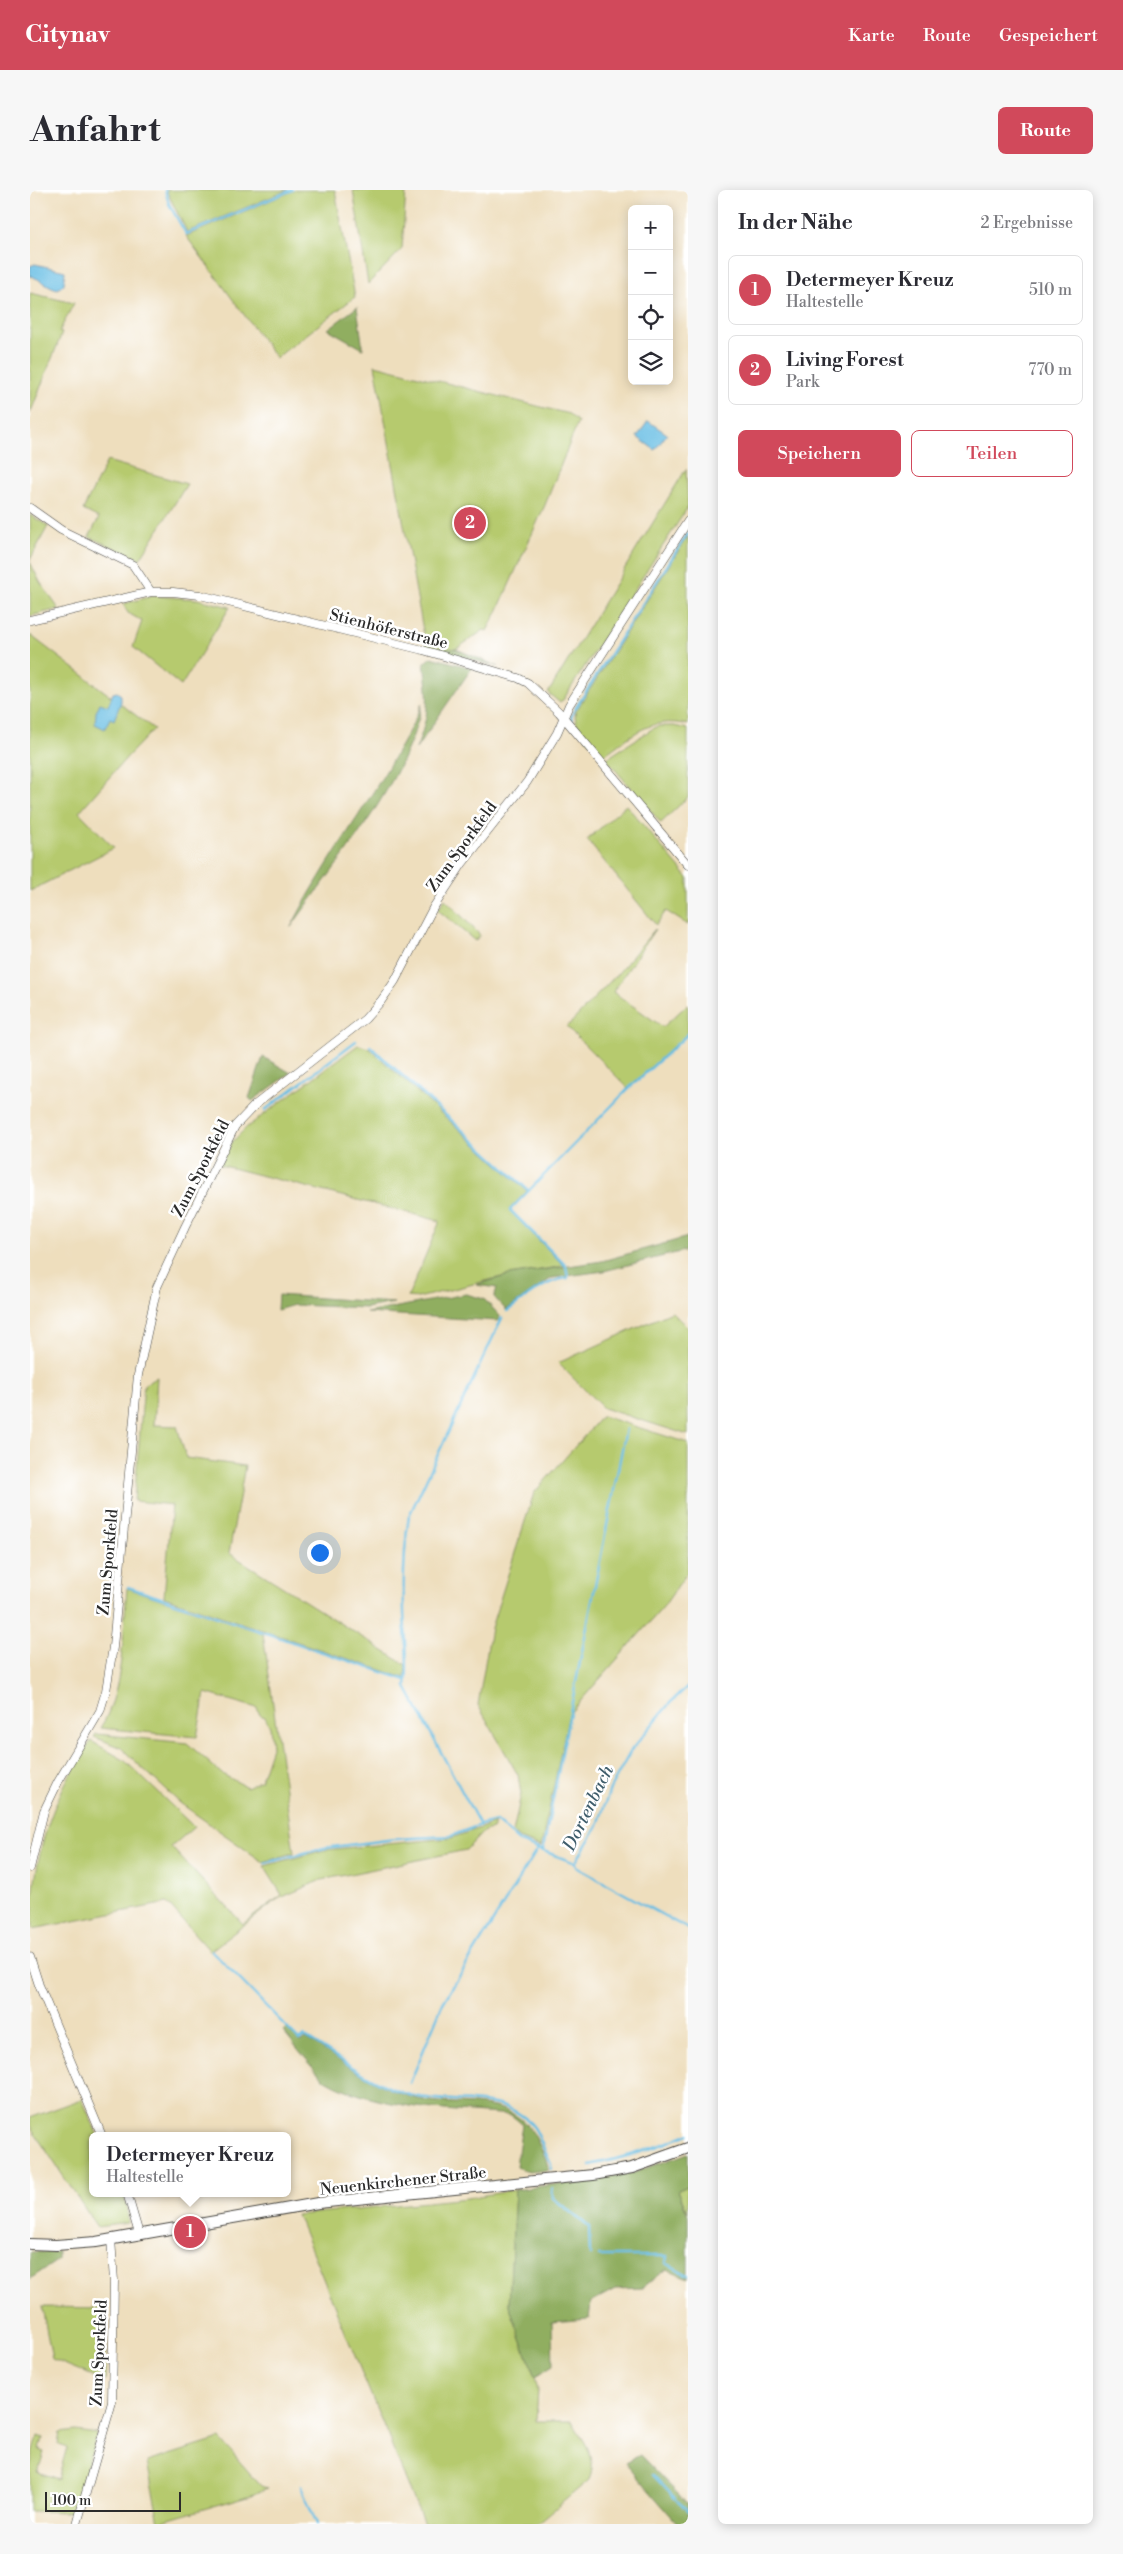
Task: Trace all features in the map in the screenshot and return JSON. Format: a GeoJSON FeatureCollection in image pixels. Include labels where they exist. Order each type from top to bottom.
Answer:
{"type":"FeatureCollection","features":[{"type":"Feature","properties":{"kind":"street"},"geometry":{"type":"LineString","coordinates":[[30,508],[61,530],[133,565],[151,592]]}},
{"type":"Feature","properties":{"kind":"street","name":"Zum Sporkfeld"},"geometry":{"type":"LineString","coordinates":[[30,1868],[44,1811],[58,1782],[96,1721],[106,1691],[113,1647],[138,1375],[150,1316],[163,1272],[235,1126],[255,1105],[365,1019],[381,1000],[407,961],[441,895],[462,864],[527,782],[563,720],[569,705],[688,521]]}},
{"type":"Feature","properties":{"kind":"street","name":"Stienhöferstraße"},"geometry":{"type":"LineString","coordinates":[[30,620],[151,592],[173,592],[200,595],[423,650],[498,671],[528,683],[559,712],[563,720],[688,865]]}},
{"type":"Feature","properties":{"kind":"street"},"geometry":{"type":"LineString","coordinates":[[30,1957],[39,1985],[100,2132]]}},
{"type":"Feature","properties":{"kind":"street","name":"Neuenkirchener Straße"},"geometry":{"type":"LineString","coordinates":[[30,2244],[56,2245],[111,2239],[318,2203],[593,2175],[632,2168],[688,2148]]}},
{"type":"Feature","properties":{"kind":"street"},"geometry":{"type":"LineString","coordinates":[[128,2197],[139,2234]]}},
{"type":"Feature","properties":{"kind":"street","name":"Zum Sporkfeld"},"geometry":{"type":"LineString","coordinates":[[77,2524],[112,2402],[114,2281],[111,2239]]}},
{"type":"Feature","properties":{"kind":"green space"},"geometry":{"type":"Polygon","coordinates":[[[166,190],[288,190],[187,232],[166,190]]]}},
{"type":"Feature","properties":{"kind":"green space"},"geometry":{"type":"Polygon","coordinates":[[[295,190],[335,190],[355,297],[276,358],[186,236],[295,190]]]}},
{"type":"Feature","properties":{"kind":"green space"},"geometry":{"type":"Polygon","coordinates":[[[353,190],[406,190],[402,249],[368,284],[353,190]]]}},
{"type":"Feature","properties":{"kind":"green space"},"geometry":{"type":"Polygon","coordinates":[[[30,293],[74,303],[59,332],[62,333],[30,414],[30,293]]]}},
{"type":"Feature","properties":{"kind":"green space"},"geometry":{"type":"Polygon","coordinates":[[[357,307],[363,349],[328,329],[357,307]]]}},
{"type":"Feature","properties":{"kind":"green space"},"geometry":{"type":"Polygon","coordinates":[[[375,365],[569,414],[578,422],[545,505],[487,631],[484,630],[456,649],[426,647],[375,365]]]}},
{"type":"Feature","properties":{"kind":"green space"},"geometry":{"type":"Polygon","coordinates":[[[107,461],[187,484],[140,559],[89,537],[99,518],[83,510],[107,461]]]}},
{"type":"Feature","properties":{"kind":"green space"},"geometry":{"type":"Polygon","coordinates":[[[686,469],[688,507],[563,700],[559,702],[548,693],[686,469]]]}},
{"type":"Feature","properties":{"kind":"green space"},"geometry":{"type":"Polygon","coordinates":[[[30,515],[48,526],[30,560],[30,515]]]}},
{"type":"Feature","properties":{"kind":"green space"},"geometry":{"type":"Polygon","coordinates":[[[688,536],[688,725],[663,723],[652,725],[633,735],[603,756],[579,729],[575,717],[576,711],[688,536]]]}},
{"type":"Feature","properties":{"kind":"green space"},"geometry":{"type":"Polygon","coordinates":[[[30,562],[40,582],[59,609],[30,616],[30,562]]]}},
{"type":"Feature","properties":{"kind":"green space"},"geometry":{"type":"Polygon","coordinates":[[[152,596],[197,599],[230,607],[181,686],[133,647],[142,621],[128,613],[123,604],[152,596]]]}},
{"type":"Feature","properties":{"kind":"green space"},"geometry":{"type":"Polygon","coordinates":[[[30,635],[154,729],[79,812],[114,848],[30,891],[30,635]]]}},
{"type":"Feature","properties":{"kind":"green space"},"geometry":{"type":"Polygon","coordinates":[[[426,647],[456,649],[499,667],[426,647]]]}},
{"type":"Feature","properties":{"kind":"green space"},"geometry":{"type":"Polygon","coordinates":[[[431,657],[472,668],[416,749],[424,726],[427,707],[424,663],[431,657]]]}},
{"type":"Feature","properties":{"kind":"green space"},"geometry":{"type":"Polygon","coordinates":[[[422,703],[414,732],[402,761],[386,790],[348,849],[291,927],[325,868],[386,771],[410,729],[422,703]]]}},
{"type":"Feature","properties":{"kind":"green space"},"geometry":{"type":"Polygon","coordinates":[[[659,726],[674,726],[688,729],[688,797],[661,823],[606,759],[659,726]]]}},
{"type":"Feature","properties":{"kind":"green space"},"geometry":{"type":"Polygon","coordinates":[[[626,805],[688,878],[688,925],[666,911],[656,925],[587,840],[626,805]]]}},
{"type":"Feature","properties":{"kind":"green space"},"geometry":{"type":"Polygon","coordinates":[[[445,899],[480,935],[475,941],[438,910],[445,899]]]}},
{"type":"Feature","properties":{"kind":"green space"},"geometry":{"type":"Polygon","coordinates":[[[655,929],[613,992],[663,1027],[688,1004],[688,1033],[628,1088],[567,1027],[620,971],[655,929]]]}},
{"type":"Feature","properties":{"kind":"green space"},"geometry":{"type":"Polygon","coordinates":[[[358,1045],[369,1048],[527,1191],[509,1210],[564,1266],[509,1275],[418,1298],[408,1297],[440,1221],[220,1165],[232,1142],[247,1127],[358,1045]]]}},
{"type":"Feature","properties":{"kind":"green space"},"geometry":{"type":"Polygon","coordinates":[[[263,1057],[291,1073],[252,1101],[249,1098],[263,1057]]]}},
{"type":"Feature","properties":{"kind":"green space"},"geometry":{"type":"Polygon","coordinates":[[[688,1237],[688,1250],[604,1271],[552,1278],[506,1310],[494,1297],[497,1288],[476,1285],[509,1275],[602,1261],[688,1237]]]}},
{"type":"Feature","properties":{"kind":"green space"},"geometry":{"type":"Polygon","coordinates":[[[466,1294],[484,1299],[500,1316],[498,1321],[366,1313],[466,1294]]]}},
{"type":"Feature","properties":{"kind":"green space"},"geometry":{"type":"Polygon","coordinates":[[[278,1295],[394,1303],[366,1308],[294,1305],[277,1310],[278,1295]]]}},
{"type":"Feature","properties":{"kind":"green space"},"geometry":{"type":"Polygon","coordinates":[[[672,1312],[688,1328],[688,1435],[603,1408],[558,1363],[672,1312]]]}},
{"type":"Feature","properties":{"kind":"green space"},"geometry":{"type":"Polygon","coordinates":[[[157,1377],[154,1425],[177,1426],[186,1458],[245,1466],[229,1553],[406,1665],[405,1678],[164,1597],[172,1505],[134,1501],[144,1385],[157,1377]]]}},
{"type":"Feature","properties":{"kind":"green space"},"geometry":{"type":"Polygon","coordinates":[[[602,1416],[688,1443],[688,1571],[664,1606],[569,1714],[541,1847],[521,1840],[513,1833],[521,1794],[518,1775],[478,1705],[491,1628],[534,1493],[602,1416]]]}},
{"type":"Feature","properties":{"kind":"green space"},"geometry":{"type":"Polygon","coordinates":[[[127,1588],[263,1633],[294,1853],[263,1862],[180,1803],[120,1747],[94,1737],[96,1734],[187,1743],[222,1774],[247,1787],[261,1780],[272,1747],[270,1727],[265,1717],[260,1715],[257,1708],[205,1693],[197,1737],[100,1728],[108,1714],[118,1679],[127,1588]]]}},
{"type":"Feature","properties":{"kind":"green space"},"geometry":{"type":"Polygon","coordinates":[[[91,1741],[124,1760],[194,1827],[171,1847],[243,1924],[282,1895],[264,1866],[324,1850],[451,1838],[495,1823],[492,1829],[484,1831],[466,1850],[321,1880],[278,1899],[210,1951],[167,1903],[33,1929],[35,1879],[46,1830],[65,1784],[91,1741]]]}},
{"type":"Feature","properties":{"kind":"green space"},"geometry":{"type":"Polygon","coordinates":[[[286,2028],[300,2042],[305,2038],[368,2078],[394,2091],[425,2100],[498,2108],[513,2114],[527,2125],[538,2142],[546,2159],[548,2170],[529,2172],[516,2167],[522,2124],[511,2115],[416,2107],[391,2103],[346,2090],[322,2077],[283,2031],[286,2028]]]}},
{"type":"Feature","properties":{"kind":"green space"},"geometry":{"type":"Polygon","coordinates":[[[82,2099],[96,2132],[89,2132],[89,2197],[124,2197],[128,2210],[128,2223],[97,2227],[30,2126],[30,2118],[82,2099]]]}},
{"type":"Feature","properties":{"kind":"green space"},"geometry":{"type":"Polygon","coordinates":[[[688,2153],[688,2186],[678,2190],[688,2215],[688,2278],[667,2269],[642,2288],[615,2289],[591,2302],[589,2319],[552,2322],[553,2366],[535,2377],[509,2305],[515,2190],[633,2173],[688,2153]]]}},
{"type":"Feature","properties":{"kind":"green space"},"geometry":{"type":"Polygon","coordinates":[[[688,2186],[688,2212],[678,2190],[688,2186]]]}},
{"type":"Feature","properties":{"kind":"green space"},"geometry":{"type":"Polygon","coordinates":[[[515,2190],[509,2305],[535,2377],[538,2390],[536,2421],[572,2421],[591,2456],[592,2472],[589,2480],[537,2524],[424,2524],[297,2215],[467,2198],[515,2190]]]}},
{"type":"Feature","properties":{"kind":"green space"},"geometry":{"type":"Polygon","coordinates":[[[30,2252],[58,2252],[58,2260],[30,2279],[30,2252]]]}},
{"type":"Feature","properties":{"kind":"green space"},"geometry":{"type":"Polygon","coordinates":[[[42,2307],[106,2308],[105,2381],[52,2359],[42,2307]]]}},
{"type":"Feature","properties":{"kind":"green space"},"geometry":{"type":"Polygon","coordinates":[[[76,2431],[97,2434],[73,2512],[30,2511],[30,2467],[38,2436],[43,2438],[40,2450],[44,2452],[38,2472],[58,2479],[67,2447],[58,2444],[60,2433],[76,2431]]]}},
{"type":"Feature","properties":{"kind":"green space"},"geometry":{"type":"Polygon","coordinates":[[[220,2439],[261,2486],[267,2488],[255,2494],[159,2522],[147,2462],[220,2439]]]}},
{"type":"Feature","properties":{"kind":"green space"},"geometry":{"type":"Polygon","coordinates":[[[640,2455],[688,2504],[688,2524],[678,2524],[625,2463],[640,2455]]]}},
{"type":"Feature","properties":{"kind":"water"},"geometry":{"type":"Polygon","coordinates":[[[35,264],[65,271],[64,284],[58,289],[30,276],[30,266],[35,264]]]}},
{"type":"Feature","properties":{"kind":"water"},"geometry":{"type":"Polygon","coordinates":[[[648,421],[667,434],[655,450],[637,437],[648,421]]]}},
{"type":"Feature","properties":{"kind":"water"},"geometry":{"type":"Polygon","coordinates":[[[117,692],[121,695],[121,702],[114,720],[110,718],[105,729],[95,724],[96,712],[100,703],[108,706],[113,693],[117,692]]]}},
{"type":"Feature","properties":{"kind":"waterway"},"geometry":{"type":"LineString","coordinates":[[165,190],[169,204],[186,234],[292,190]]}},
{"type":"Feature","properties":{"kind":"waterway"},"geometry":{"type":"LineString","coordinates":[[572,722],[571,717],[575,709],[688,533]]}},
{"type":"Feature","properties":{"kind":"waterway"},"geometry":{"type":"LineString","coordinates":[[507,1311],[551,1282],[568,1278],[566,1266],[510,1210],[628,1089],[688,1034]]}},
{"type":"Feature","properties":{"kind":"waterway"},"geometry":{"type":"LineString","coordinates":[[265,1110],[356,1041]]}},
{"type":"Feature","properties":{"kind":"waterway"},"geometry":{"type":"LineString","coordinates":[[370,1046],[529,1191]]}},
{"type":"Feature","properties":{"kind":"waterway"},"geometry":{"type":"LineString","coordinates":[[502,1318],[409,1516],[404,1576],[407,1659],[406,1687],[480,1825],[496,1821],[520,1842],[575,1863]]}},
{"type":"Feature","properties":{"kind":"waterway"},"geometry":{"type":"LineString","coordinates":[[543,1849],[626,1429]]}},
{"type":"Feature","properties":{"kind":"waterway"},"geometry":{"type":"LineString","coordinates":[[128,1587],[406,1680]]}},
{"type":"Feature","properties":{"kind":"waterway","name":"Dortenbach"},"geometry":{"type":"LineString","coordinates":[[688,1686],[670,1703],[632,1749],[610,1789],[598,1825],[575,1863],[576,1867],[688,1929]]}},
{"type":"Feature","properties":{"kind":"waterway"},"geometry":{"type":"LineString","coordinates":[[265,1863],[324,1848],[395,1839],[451,1836],[480,1825]]}},
{"type":"Feature","properties":{"kind":"waterway"},"geometry":{"type":"LineString","coordinates":[[410,2083],[443,2003],[538,1848]]}},
{"type":"Feature","properties":{"kind":"waterway"},"geometry":{"type":"LineString","coordinates":[[212,1951],[299,2040],[304,2036],[368,2077],[410,2095],[494,2104],[510,2109],[523,2117],[535,2129],[551,2164],[551,2169]]}},
{"type":"Feature","properties":{"kind":"waterway","name":"Dortenbach"},"geometry":{"type":"LineString","coordinates":[[590,2165],[640,2152],[688,2134]]}},
{"type":"Feature","properties":{"kind":"waterway"},"geometry":{"type":"LineString","coordinates":[[552,2189],[553,2198],[589,2227],[590,2255]]}},
{"type":"Feature","properties":{"kind":"waterway"},"geometry":{"type":"LineString","coordinates":[[599,2256],[667,2256],[666,2263],[688,2275]]}},
{"type":"Feature","properties":{"kind":"waterway"},"geometry":{"type":"LineString","coordinates":[[653,2475],[688,2512]]}},
{"type":"Feature","properties":{"kind":"waterway"},"geometry":{"type":"LineString","coordinates":[[301,2486],[317,2524]]}},
{"type":"Feature","properties":{"kind":"place","name":"Living Forest"},"geometry":{"type":"Point","coordinates":[470,523]}},
{"type":"Feature","properties":{"kind":"place","name":"Determeyer Kreuz"},"geometry":{"type":"Point","coordinates":[190,2232]}}]}
